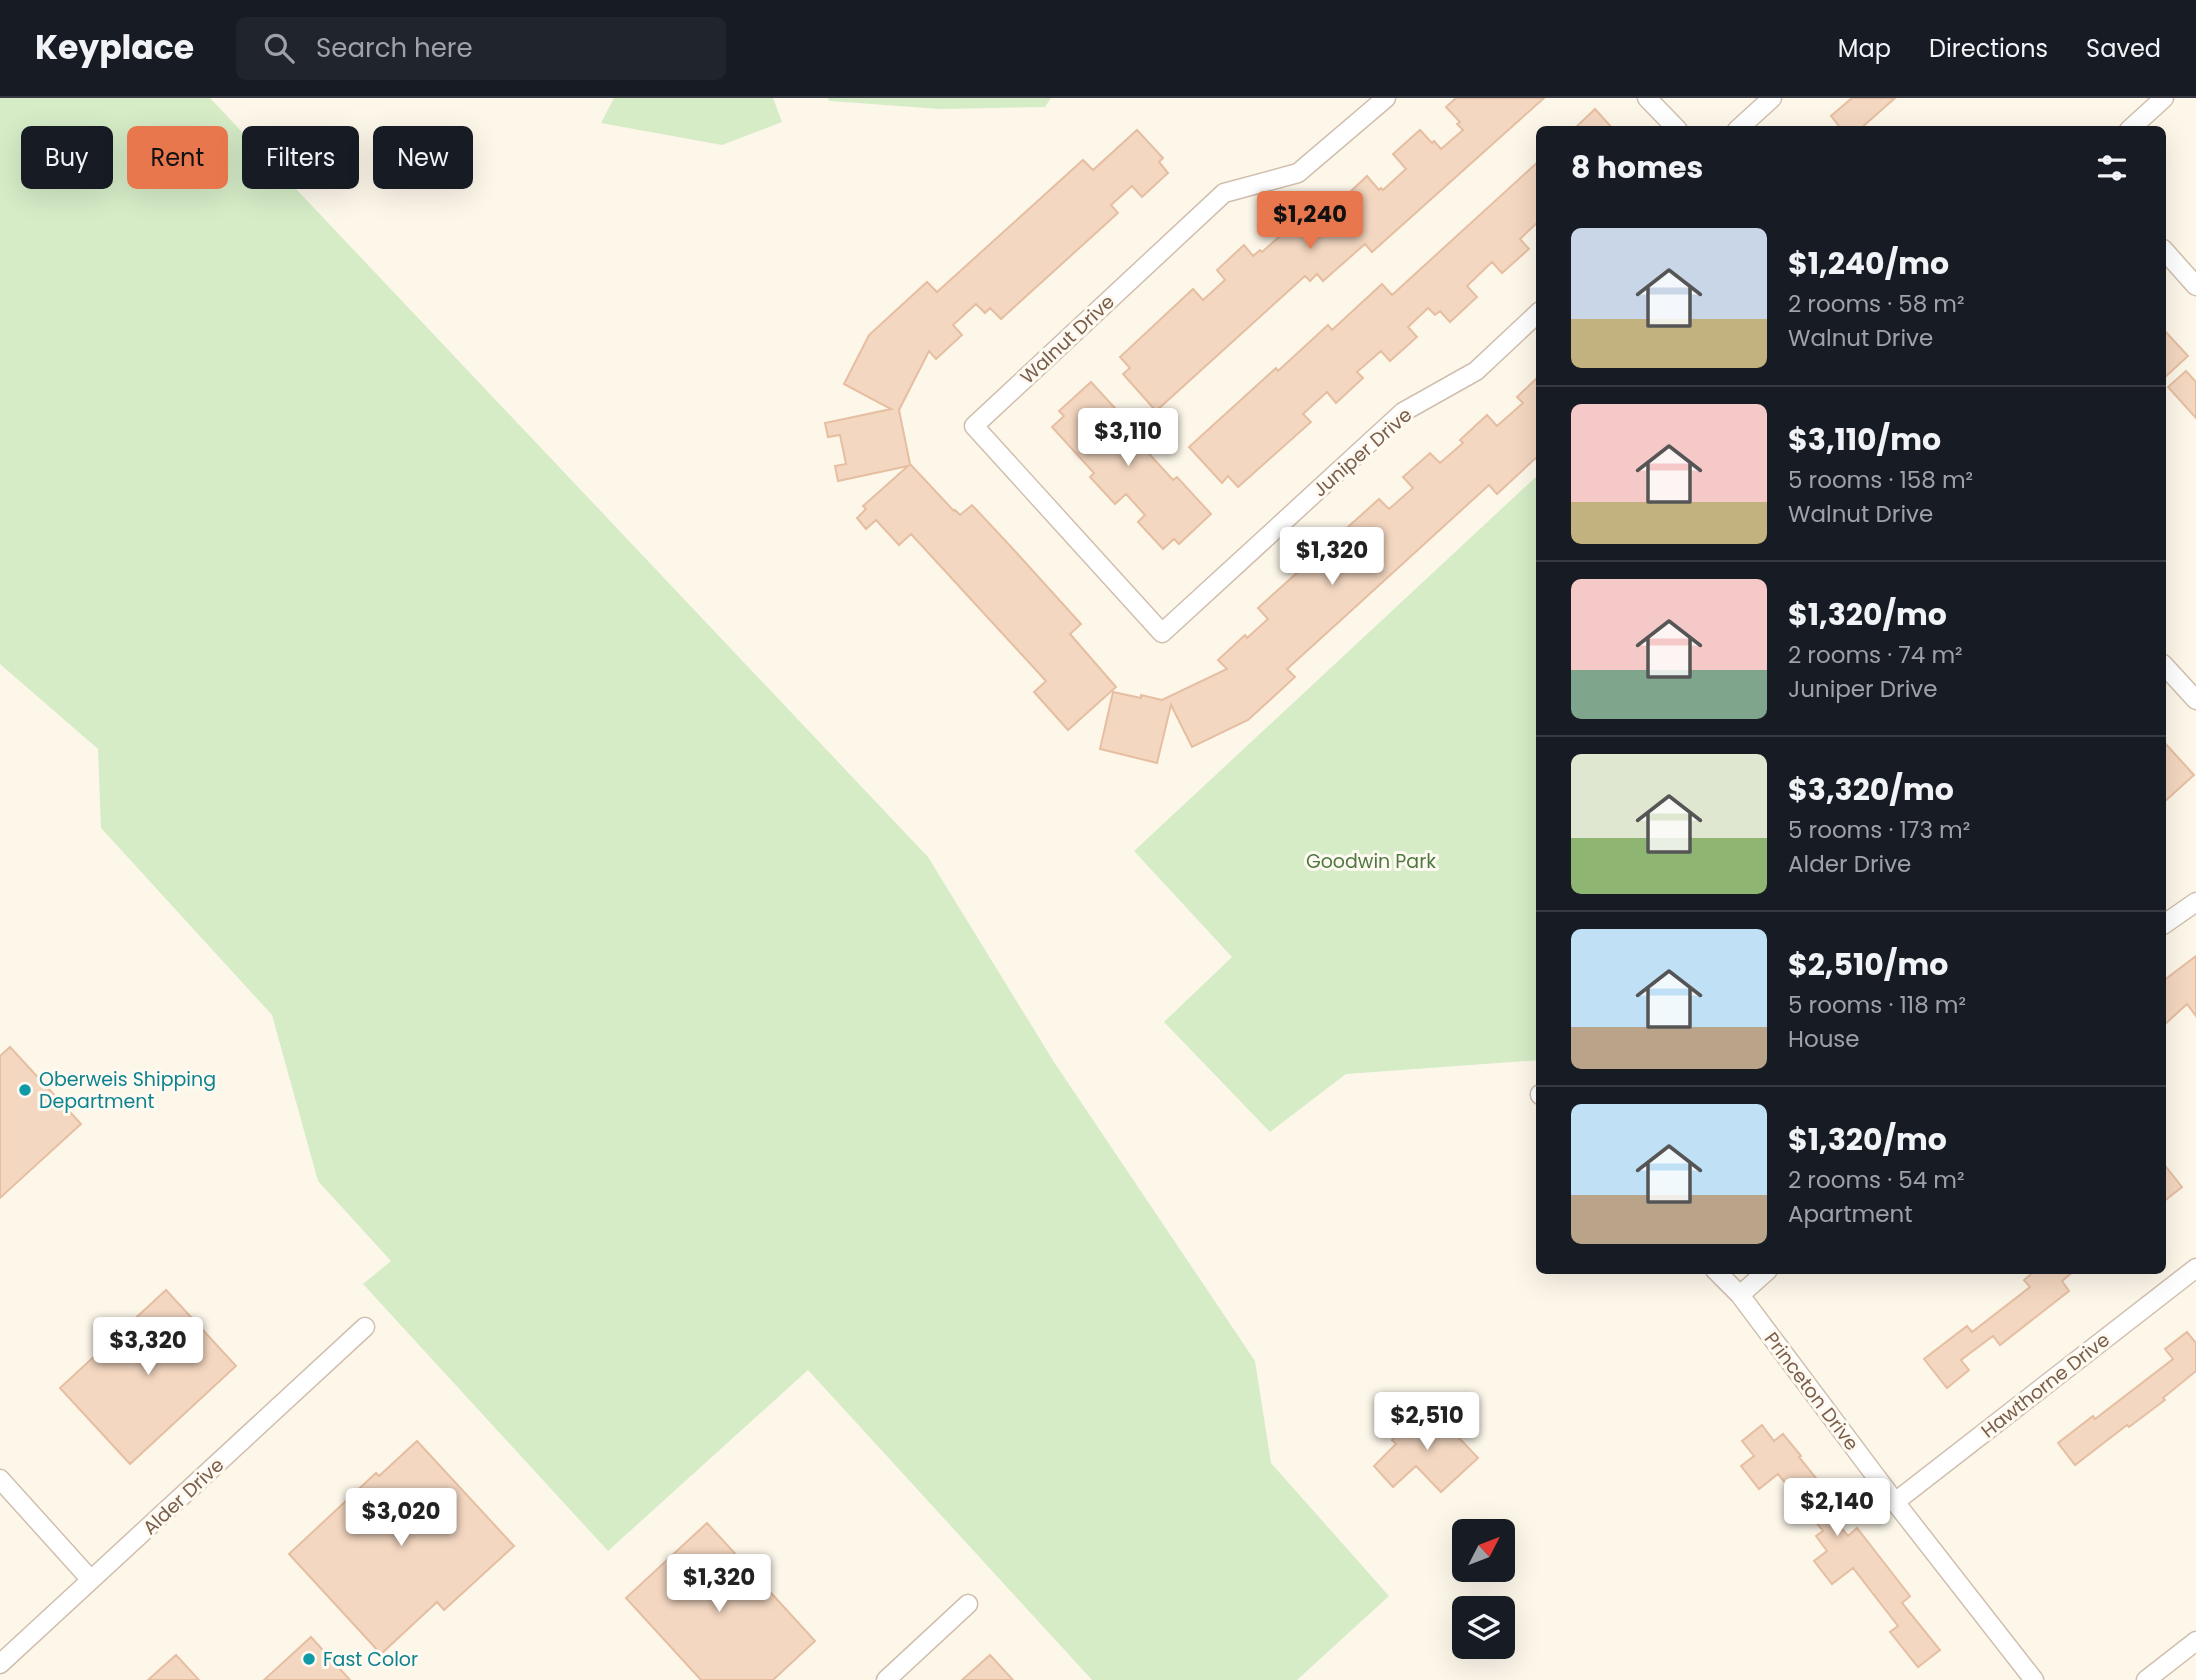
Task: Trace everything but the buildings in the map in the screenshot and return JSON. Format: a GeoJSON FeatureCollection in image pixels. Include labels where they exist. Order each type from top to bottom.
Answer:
{"type":"FeatureCollection","features":[{"type":"Feature","properties":{"kind":"street","name":"Walnut Drive"},"geometry":{"type":"LineString","coordinates":[[1162,633],[974,426],[1224,193],[1298,173],[1386,98]]}},
{"type":"Feature","properties":{"kind":"street"},"geometry":{"type":"LineString","coordinates":[[1647,98],[1674,126]]}},
{"type":"Feature","properties":{"kind":"street"},"geometry":{"type":"LineString","coordinates":[[1741,126],[1772,98]]}},
{"type":"Feature","properties":{"kind":"street"},"geometry":{"type":"LineString","coordinates":[[2134,126],[2164,98]]}},
{"type":"Feature","properties":{"kind":"street"},"geometry":{"type":"LineString","coordinates":[[2166,252],[2196,286]]}},
{"type":"Feature","properties":{"kind":"street","name":"Juniper Drive"},"geometry":{"type":"LineString","coordinates":[[1162,633],[1404,412],[1476,371],[1536,316]]}},
{"type":"Feature","properties":{"kind":"street"},"geometry":{"type":"LineString","coordinates":[[2166,667],[2196,701]]}},
{"type":"Feature","properties":{"kind":"street"},"geometry":{"type":"LineString","coordinates":[[2166,923],[2196,902]]}},
{"type":"Feature","properties":{"kind":"street","name":"Hawthorne Drive"},"geometry":{"type":"LineString","coordinates":[[1895,1502],[2196,1268]]}},
{"type":"Feature","properties":{"kind":"street","name":"Princeton Drive"},"geometry":{"type":"LineString","coordinates":[[1719,1274],[1740,1295],[1895,1502],[2034,1680]]}},
{"type":"Feature","properties":{"kind":"street"},"geometry":{"type":"LineString","coordinates":[[1740,1295],[1764,1274]]}},
{"type":"Feature","properties":{"kind":"street","name":"Alder Drive"},"geometry":{"type":"LineString","coordinates":[[0,1664],[365,1327]]}},
{"type":"Feature","properties":{"kind":"street"},"geometry":{"type":"LineString","coordinates":[[0,1479],[91,1580]]}},
{"type":"Feature","properties":{"kind":"street"},"geometry":{"type":"LineString","coordinates":[[886,1680],[968,1604]]}},
{"type":"Feature","properties":{"kind":"street"},"geometry":{"type":"LineString","coordinates":[[2147,1680],[2196,1641]]}},
{"type":"Feature","properties":{"kind":"green space"},"geometry":{"type":"Polygon","coordinates":[[[0,98],[210,98],[242,132],[242,189],[296,189],[928,857],[1054,1062],[1255,1361],[1271,1463],[1389,1596],[1297,1680],[1092,1680],[808,1370],[608,1551],[363,1284],[391,1261],[318,1181],[272,1015],[101,828],[98,749],[0,664],[0,98]]]}},
{"type":"Feature","properties":{"kind":"green space"},"geometry":{"type":"Polygon","coordinates":[[[614,98],[773,98],[782,122],[722,145],[601,123],[614,98]]]}},
{"type":"Feature","properties":{"kind":"green space"},"geometry":{"type":"Polygon","coordinates":[[[827,98],[1051,98],[1045,107],[940,109],[830,101],[827,98]]]}},
{"type":"Feature","properties":{"kind":"green space","name":"Goodwin Park"},"geometry":{"type":"Polygon","coordinates":[[[1536,477],[1536,1060],[1346,1074],[1270,1132],[1164,1022],[1232,957],[1134,851],[1536,477]]]}},
{"type":"Feature","properties":{"kind":"place","name":"Oberweis Shipping Department"},"geometry":{"type":"Point","coordinates":[25,1090]}},
{"type":"Feature","properties":{"kind":"place","name":"Fast Color"},"geometry":{"type":"Point","coordinates":[309,1659]}}]}
